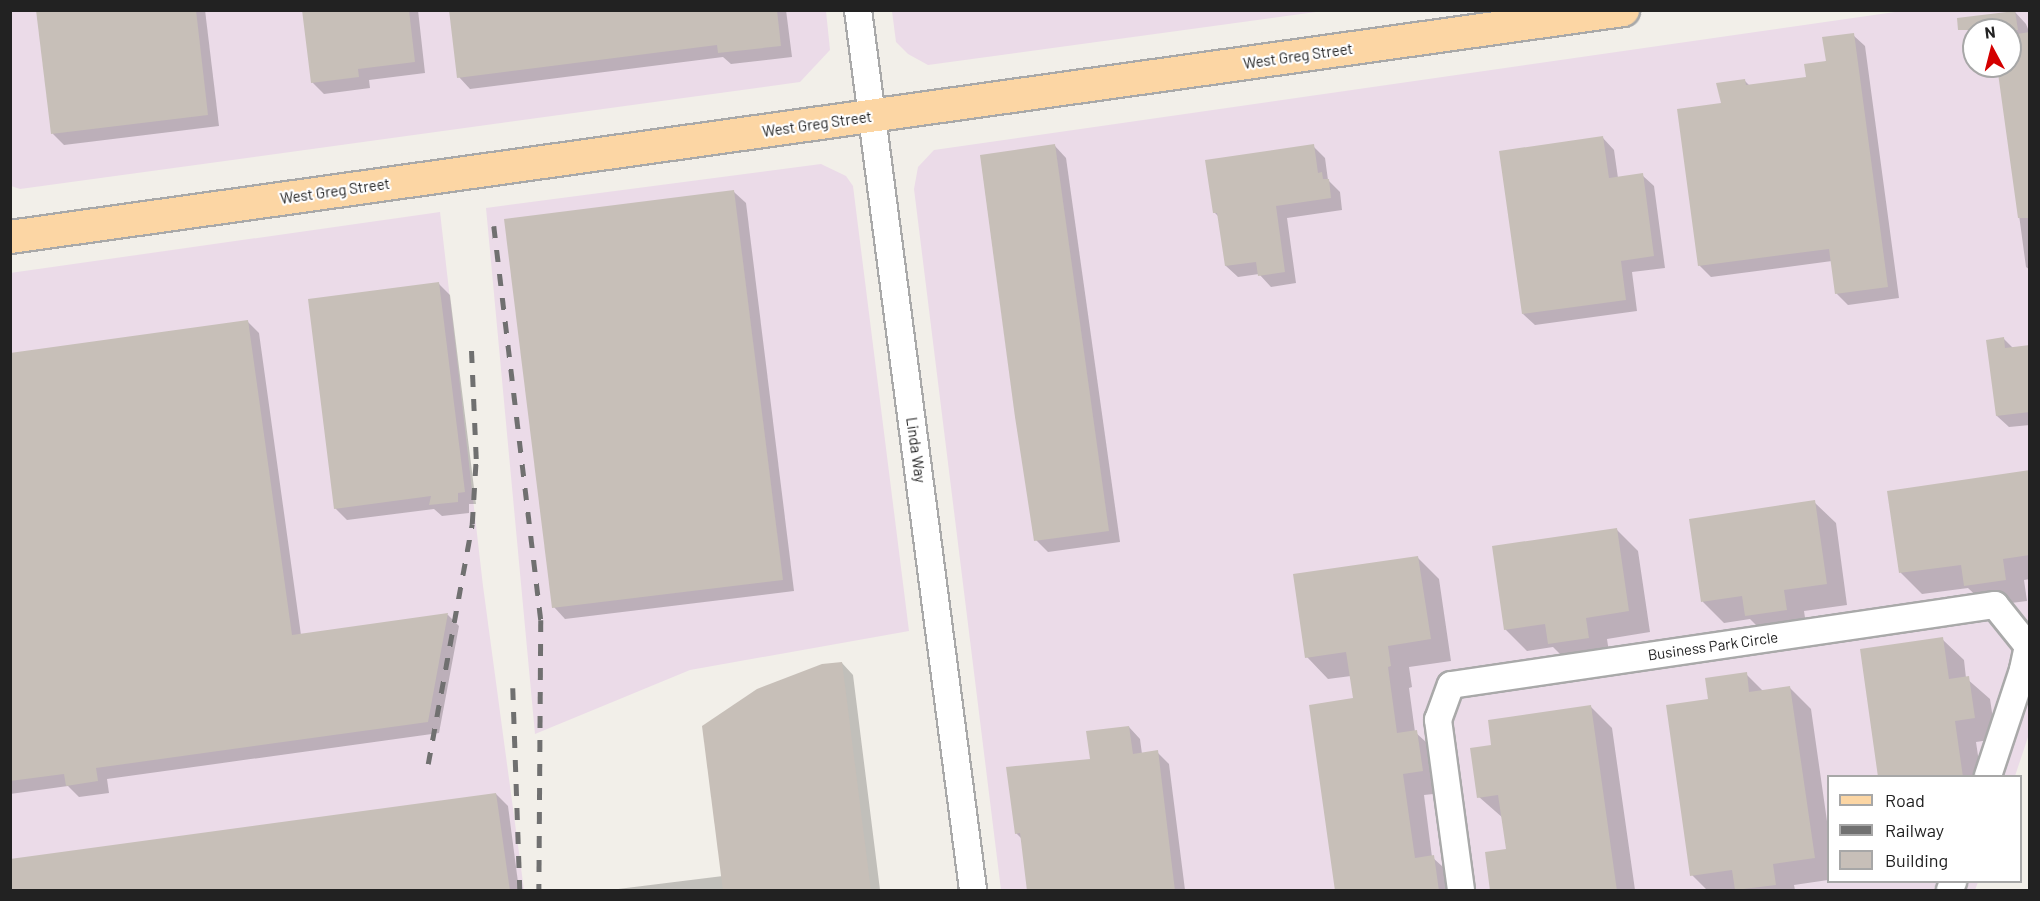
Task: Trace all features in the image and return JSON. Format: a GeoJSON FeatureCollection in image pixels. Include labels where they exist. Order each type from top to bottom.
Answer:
{"type":"FeatureCollection","features":[{"type":"Feature","properties":{"kind":"main road","name":"West Greg Street"},"geometry":{"type":"LineString","coordinates":[[10,237],[1623,10]]}},
{"type":"Feature","properties":{"kind":"street","name":"Linda Way"},"geometry":{"type":"LineString","coordinates":[[858,10],[870,117],[946,672],[973,891]]}},
{"type":"Feature","properties":{"kind":"street","name":"Business Park Circle"},"geometry":{"type":"LineString","coordinates":[[1461,891],[1438,720],[1451,685],[1995,605],[2028,646],[2023,670],[1989,775]]}},
{"type":"Feature","properties":{"kind":"shaded area"},"geometry":{"type":"Polygon","coordinates":[[[892,10],[1323,11],[928,65],[908,54],[896,42],[892,10]]]}},
{"type":"Feature","properties":{"kind":"shaded area"},"geometry":{"type":"Polygon","coordinates":[[[11,11],[826,11],[830,50],[800,82],[20,189],[11,186],[11,11]]]}},
{"type":"Feature","properties":{"kind":"shaded area"},"geometry":{"type":"Polygon","coordinates":[[[1902,11],[2029,11],[2029,734],[2015,775],[1827,775],[1827,883],[1978,883],[1975,890],[1001,890],[914,189],[918,167],[934,150],[1902,11]]]}},
{"type":"Feature","properties":{"kind":"shaded area"},"geometry":{"type":"Polygon","coordinates":[[[821,164],[846,176],[853,186],[909,631],[690,670],[535,734],[486,208],[821,164]]]}},
{"type":"Feature","properties":{"kind":"shaded area"},"geometry":{"type":"Polygon","coordinates":[[[440,212],[483,586],[524,890],[11,890],[10,273],[440,212]]]}},
{"type":"Feature","properties":{"kind":"building"},"geometry":{"type":"Polygon","coordinates":[[[36,10],[196,10],[208,115],[51,134],[36,10]]]}},
{"type":"Feature","properties":{"kind":"building"},"geometry":{"type":"Polygon","coordinates":[[[302,10],[409,10],[415,62],[358,69],[359,77],[311,83],[302,10]]]}},
{"type":"Feature","properties":{"kind":"building"},"geometry":{"type":"Polygon","coordinates":[[[449,10],[777,10],[781,46],[718,53],[717,45],[457,78],[449,10]]]}},
{"type":"Feature","properties":{"kind":"building"},"geometry":{"type":"Polygon","coordinates":[[[2015,11],[2016,18],[1962,18],[1962,30],[1958,30],[1957,18],[2015,11]]]}},
{"type":"Feature","properties":{"kind":"building"},"geometry":{"type":"Polygon","coordinates":[[[2030,32],[2030,218],[2018,218],[1999,78],[2022,78],[2022,33],[2030,32]]]}},
{"type":"Feature","properties":{"kind":"building"},"geometry":{"type":"Polygon","coordinates":[[[1854,33],[1888,287],[1835,294],[1829,249],[1698,266],[1677,109],[1721,103],[1716,83],[1745,79],[1746,85],[1806,77],[1804,64],[1826,61],[1822,37],[1854,33]]]}},
{"type":"Feature","properties":{"kind":"building"},"geometry":{"type":"Polygon","coordinates":[[[1603,136],[1609,178],[1643,173],[1654,256],[1621,261],[1626,300],[1522,314],[1499,151],[1603,136]]]}},
{"type":"Feature","properties":{"kind":"building"},"geometry":{"type":"Polygon","coordinates":[[[1055,144],[1109,531],[1034,541],[980,155],[1055,144]]]}},
{"type":"Feature","properties":{"kind":"building"},"geometry":{"type":"Polygon","coordinates":[[[1314,144],[1318,173],[1322,172],[1323,179],[1329,179],[1331,198],[1276,206],[1285,272],[1258,276],[1256,262],[1225,266],[1217,213],[1213,213],[1205,160],[1314,144]]]}},
{"type":"Feature","properties":{"kind":"building"},"geometry":{"type":"Polygon","coordinates":[[[734,190],[783,580],[552,608],[504,219],[734,190]]]}},
{"type":"Feature","properties":{"kind":"building"},"geometry":{"type":"Polygon","coordinates":[[[439,282],[465,492],[458,493],[458,502],[429,505],[431,496],[334,509],[308,299],[439,282]]]}},
{"type":"Feature","properties":{"kind":"building"},"geometry":{"type":"Polygon","coordinates":[[[248,320],[292,635],[448,613],[428,722],[96,768],[98,781],[66,786],[64,774],[10,781],[10,353],[248,320]]]}},
{"type":"Feature","properties":{"kind":"building"},"geometry":{"type":"Polygon","coordinates":[[[2004,337],[2005,348],[2030,345],[2030,412],[1996,416],[1986,340],[2004,337]]]}},
{"type":"Feature","properties":{"kind":"building"},"geometry":{"type":"Polygon","coordinates":[[[2030,470],[2030,555],[2003,559],[2006,580],[1964,586],[1961,565],[1899,573],[1887,491],[2030,470]]]}},
{"type":"Feature","properties":{"kind":"building"},"geometry":{"type":"Polygon","coordinates":[[[1815,500],[1827,584],[1784,590],[1787,610],[1745,616],[1742,596],[1701,602],[1689,519],[1815,500]]]}},
{"type":"Feature","properties":{"kind":"building"},"geometry":{"type":"Polygon","coordinates":[[[1617,528],[1629,611],[1586,618],[1589,638],[1548,644],[1545,624],[1504,630],[1492,546],[1617,528]]]}},
{"type":"Feature","properties":{"kind":"building"},"geometry":{"type":"Polygon","coordinates":[[[1418,556],[1431,639],[1388,646],[1391,666],[1388,667],[1397,733],[1417,730],[1423,771],[1403,774],[1415,858],[1434,855],[1439,891],[1335,891],[1309,705],[1353,698],[1346,652],[1305,658],[1293,574],[1418,556]]]}},
{"type":"Feature","properties":{"kind":"building"},"geometry":{"type":"Polygon","coordinates":[[[1943,637],[1949,679],[1969,676],[1975,718],[1955,721],[1963,775],[1878,775],[1860,649],[1943,637]]]}},
{"type":"Feature","properties":{"kind":"building"},"geometry":{"type":"Polygon","coordinates":[[[842,662],[871,891],[723,891],[702,726],[757,689],[822,664],[842,662]]]}},
{"type":"Feature","properties":{"kind":"building"},"geometry":{"type":"Polygon","coordinates":[[[1747,672],[1749,692],[1790,686],[1815,858],[1773,864],[1776,885],[1735,890],[1732,870],[1690,876],[1666,705],[1708,699],[1705,678],[1747,672]]]}},
{"type":"Feature","properties":{"kind":"building"},"geometry":{"type":"Polygon","coordinates":[[[1591,705],[1617,891],[1490,891],[1485,852],[1506,849],[1498,795],[1477,798],[1470,748],[1491,745],[1488,720],[1591,705]]]}},
{"type":"Feature","properties":{"kind":"building"},"geometry":{"type":"Polygon","coordinates":[[[1129,726],[1133,754],[1158,750],[1175,891],[1027,891],[1020,833],[1015,834],[1006,767],[1090,759],[1086,731],[1129,726]]]}},
{"type":"Feature","properties":{"kind":"building"},"geometry":{"type":"Polygon","coordinates":[[[496,793],[510,891],[10,891],[10,859],[496,793]]]}},
{"type":"Feature","properties":{"kind":"railway"},"geometry":{"type":"LineString","coordinates":[[494,226],[541,620],[539,890]]}},
{"type":"Feature","properties":{"kind":"railway"},"geometry":{"type":"LineString","coordinates":[[428,764],[472,524],[476,459],[471,345]]}},
{"type":"Feature","properties":{"kind":"railway"},"geometry":{"type":"LineString","coordinates":[[513,688],[520,890]]}}]}
